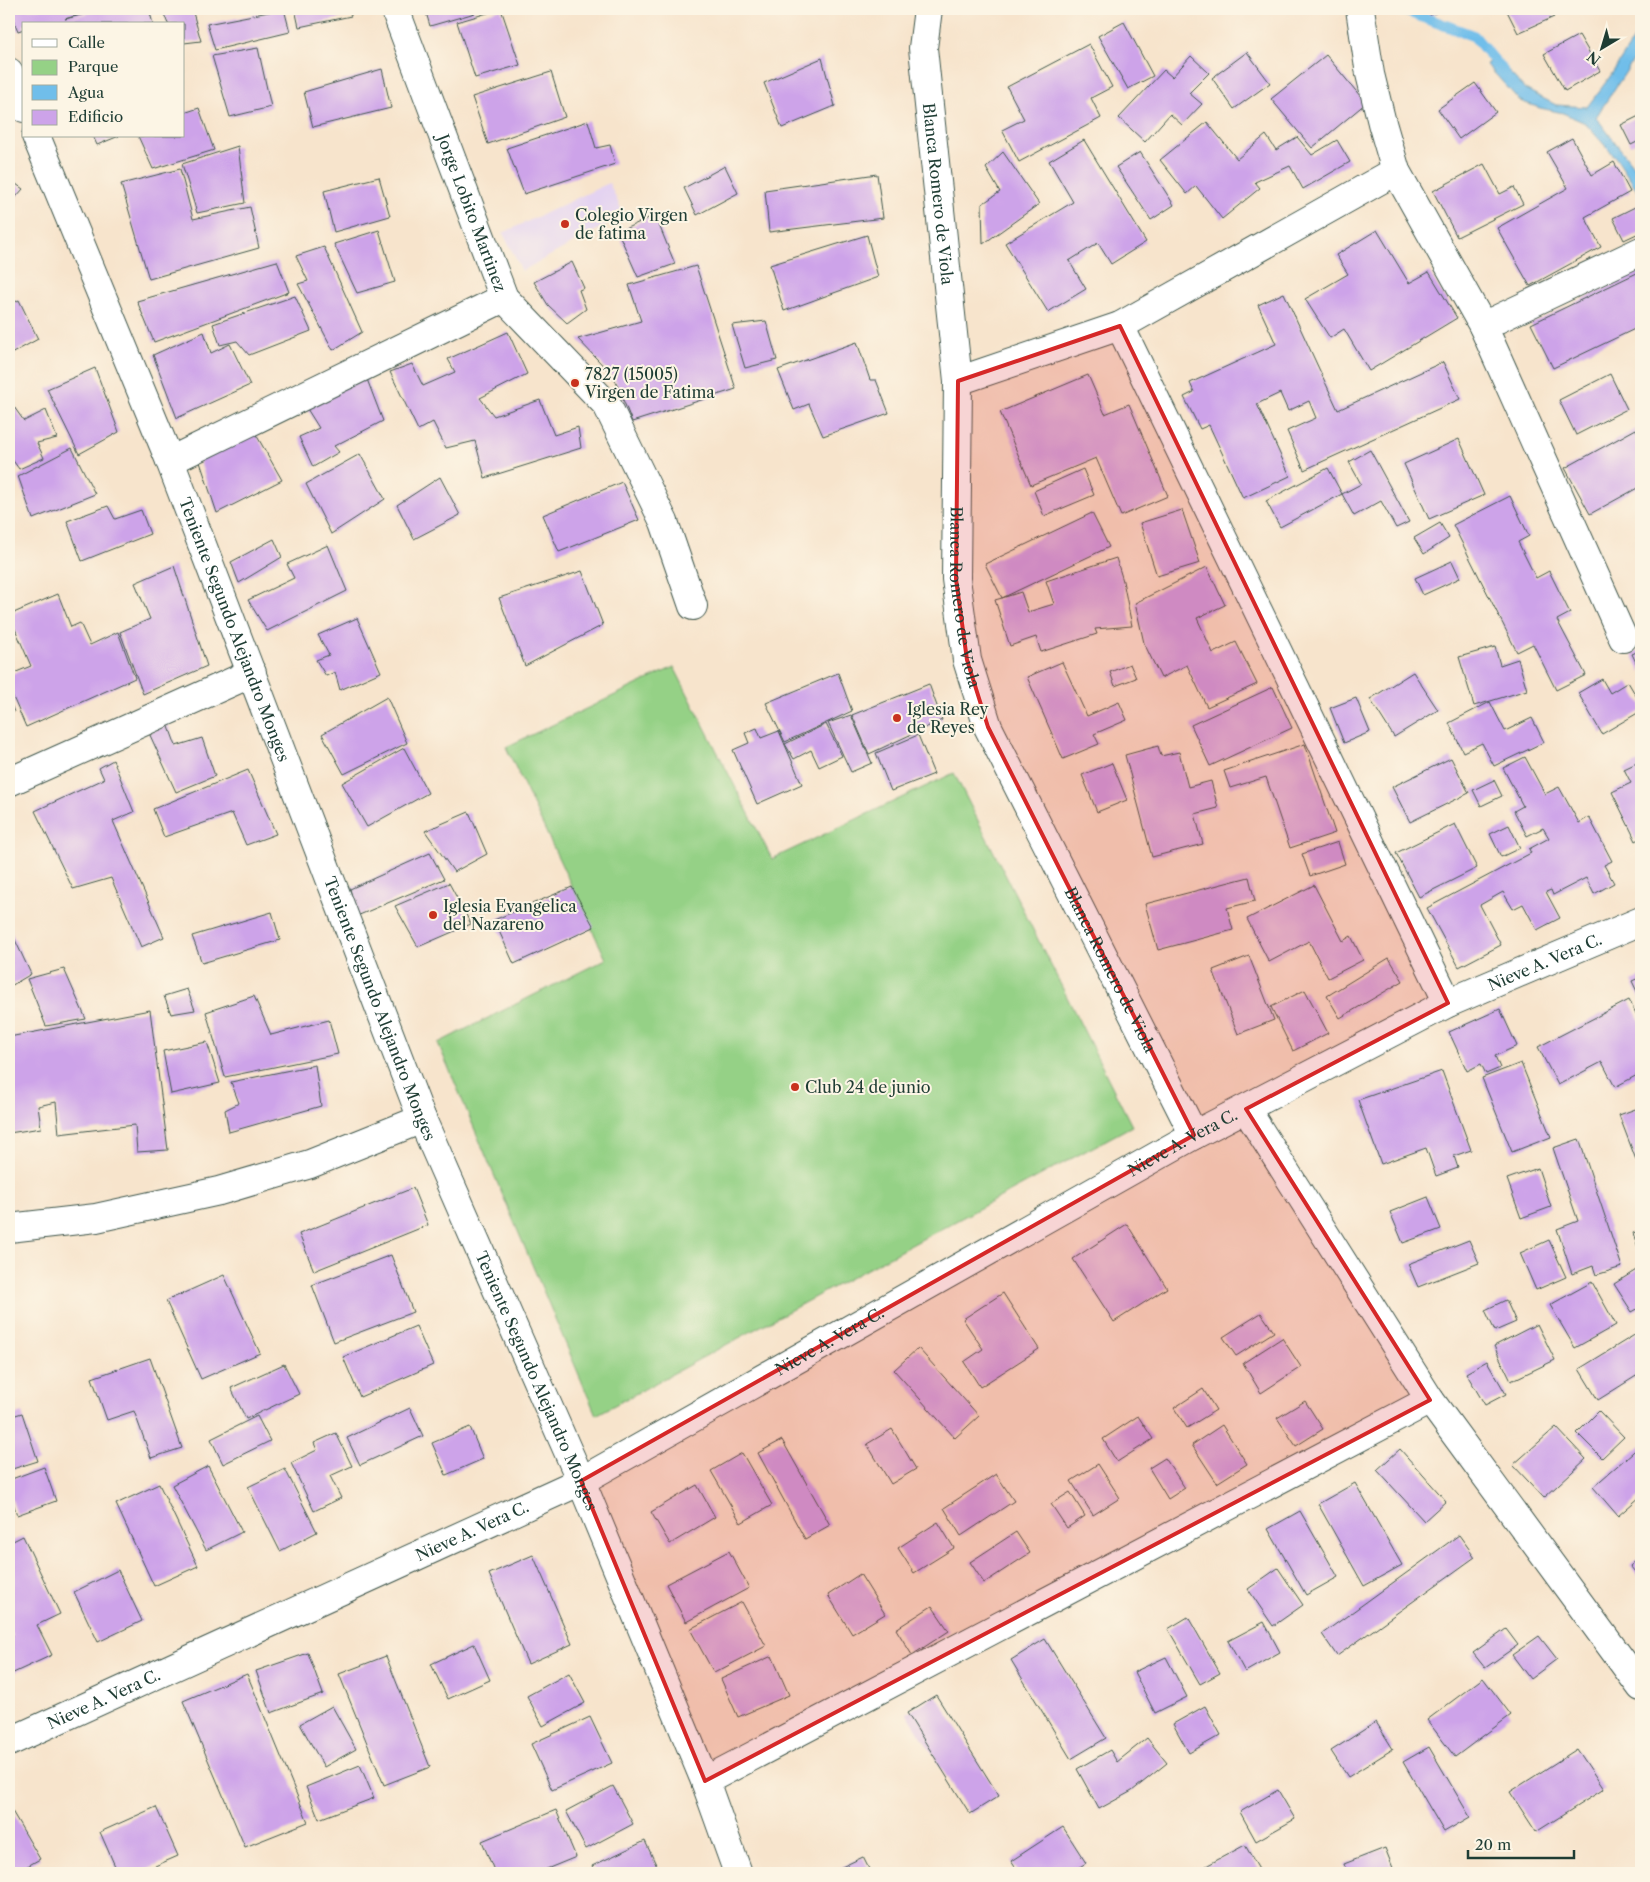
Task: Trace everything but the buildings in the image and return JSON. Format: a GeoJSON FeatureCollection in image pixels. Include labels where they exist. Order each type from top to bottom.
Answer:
{"type":"FeatureCollection","features":[{"type":"Feature","properties":{"kind":"street","name":"Jorge Lobito Martinez"},"geometry":{"type":"LineString","coordinates":[[395,9],[504,298],[607,405],[664,522],[692,606]]}},
{"type":"Feature","properties":{"kind":"street","name":"Blanca Romero de Viola"},"geometry":{"type":"LineString","coordinates":[[928,9],[923,48],[958,381],[956,579],[967,660],[988,727],[1194,1135]]}},
{"type":"Feature","properties":{"kind":"street"},"geometry":{"type":"LineString","coordinates":[[1360,9],[1370,74],[1396,170],[1483,326],[1623,638]]}},
{"type":"Feature","properties":{"kind":"street"},"geometry":{"type":"LineString","coordinates":[[9,72],[22,103]]}},
{"type":"Feature","properties":{"kind":"street","name":"Teniente Segundo Alejandro Monges"},"geometry":{"type":"LineString","coordinates":[[37,138],[170,461],[422,1119],[581,1481],[705,1781],[738,1873]]}},
{"type":"Feature","properties":{"kind":"street"},"geometry":{"type":"LineString","coordinates":[[958,381],[1120,326],[1396,170]]}},
{"type":"Feature","properties":{"kind":"street"},"geometry":{"type":"LineString","coordinates":[[1483,326],[1641,251]]}},
{"type":"Feature","properties":{"kind":"street"},"geometry":{"type":"LineString","coordinates":[[170,461],[504,298]]}},
{"type":"Feature","properties":{"kind":"street"},"geometry":{"type":"LineString","coordinates":[[1120,326],[1448,1003]]}},
{"type":"Feature","properties":{"kind":"street"},"geometry":{"type":"LineString","coordinates":[[9,782],[252,673]]}},
{"type":"Feature","properties":{"kind":"street","name":"Nieve A. Vera C."},"geometry":{"type":"LineString","coordinates":[[9,1742],[581,1481],[1194,1135],[1448,1003],[1641,921]]}},
{"type":"Feature","properties":{"kind":"street"},"geometry":{"type":"LineString","coordinates":[[1246,1109],[1430,1400],[1637,1671]]}},
{"type":"Feature","properties":{"kind":"street"},"geometry":{"type":"LineString","coordinates":[[9,1228],[96,1218],[219,1191],[310,1164],[422,1119]]}},
{"type":"Feature","properties":{"kind":"street"},"geometry":{"type":"LineString","coordinates":[[705,1781],[1430,1400]]}},
{"type":"Feature","properties":{"kind":"highlighted area"},"geometry":{"type":"Polygon","coordinates":[[[1120,326],[1448,1003],[1246,1109],[1430,1400],[705,1781],[581,1481],[1194,1135],[988,727],[967,660],[956,579],[958,381],[1120,326]]]}},
{"type":"Feature","properties":{"kind":"shaded area","name":"Colegio Virgen de fatima"},"geometry":{"type":"Polygon","coordinates":[[[609,183],[624,215],[522,271],[503,233],[609,183]]]}},
{"type":"Feature","properties":{"kind":"green space"},"geometry":{"type":"Polygon","coordinates":[[[674,667],[772,859],[954,773],[1132,1126],[596,1415],[438,1043],[606,959],[506,747],[674,667]]]}},
{"type":"Feature","properties":{"kind":"water"},"geometry":{"type":"Polygon","coordinates":[[[1641,28],[1641,49],[1596,117],[1641,176],[1641,196],[1616,158],[1585,123],[1563,113],[1520,101],[1486,64],[1496,58],[1525,89],[1556,105],[1587,107],[1609,78],[1641,28]]]}},
{"type":"Feature","properties":{"kind":"waterway"},"geometry":{"type":"LineString","coordinates":[[1401,9],[1474,36],[1503,71]]}},
{"type":"Feature","properties":{"kind":"place","name":"Colegio Virgen de fatima"},"geometry":{"type":"Point","coordinates":[565,224]}},
{"type":"Feature","properties":{"kind":"place","name":"7827 (15005) Virgen de Fatima"},"geometry":{"type":"Point","coordinates":[575,383]}},
{"type":"Feature","properties":{"kind":"place","name":"Iglesia Rey de Reyes"},"geometry":{"type":"Point","coordinates":[897,718]}},
{"type":"Feature","properties":{"kind":"place","name":"Iglesia Evangelica del Nazareno"},"geometry":{"type":"Point","coordinates":[433,915]}},
{"type":"Feature","properties":{"kind":"place","name":"Club 24 de junio"},"geometry":{"type":"Point","coordinates":[795,1087]}}]}
